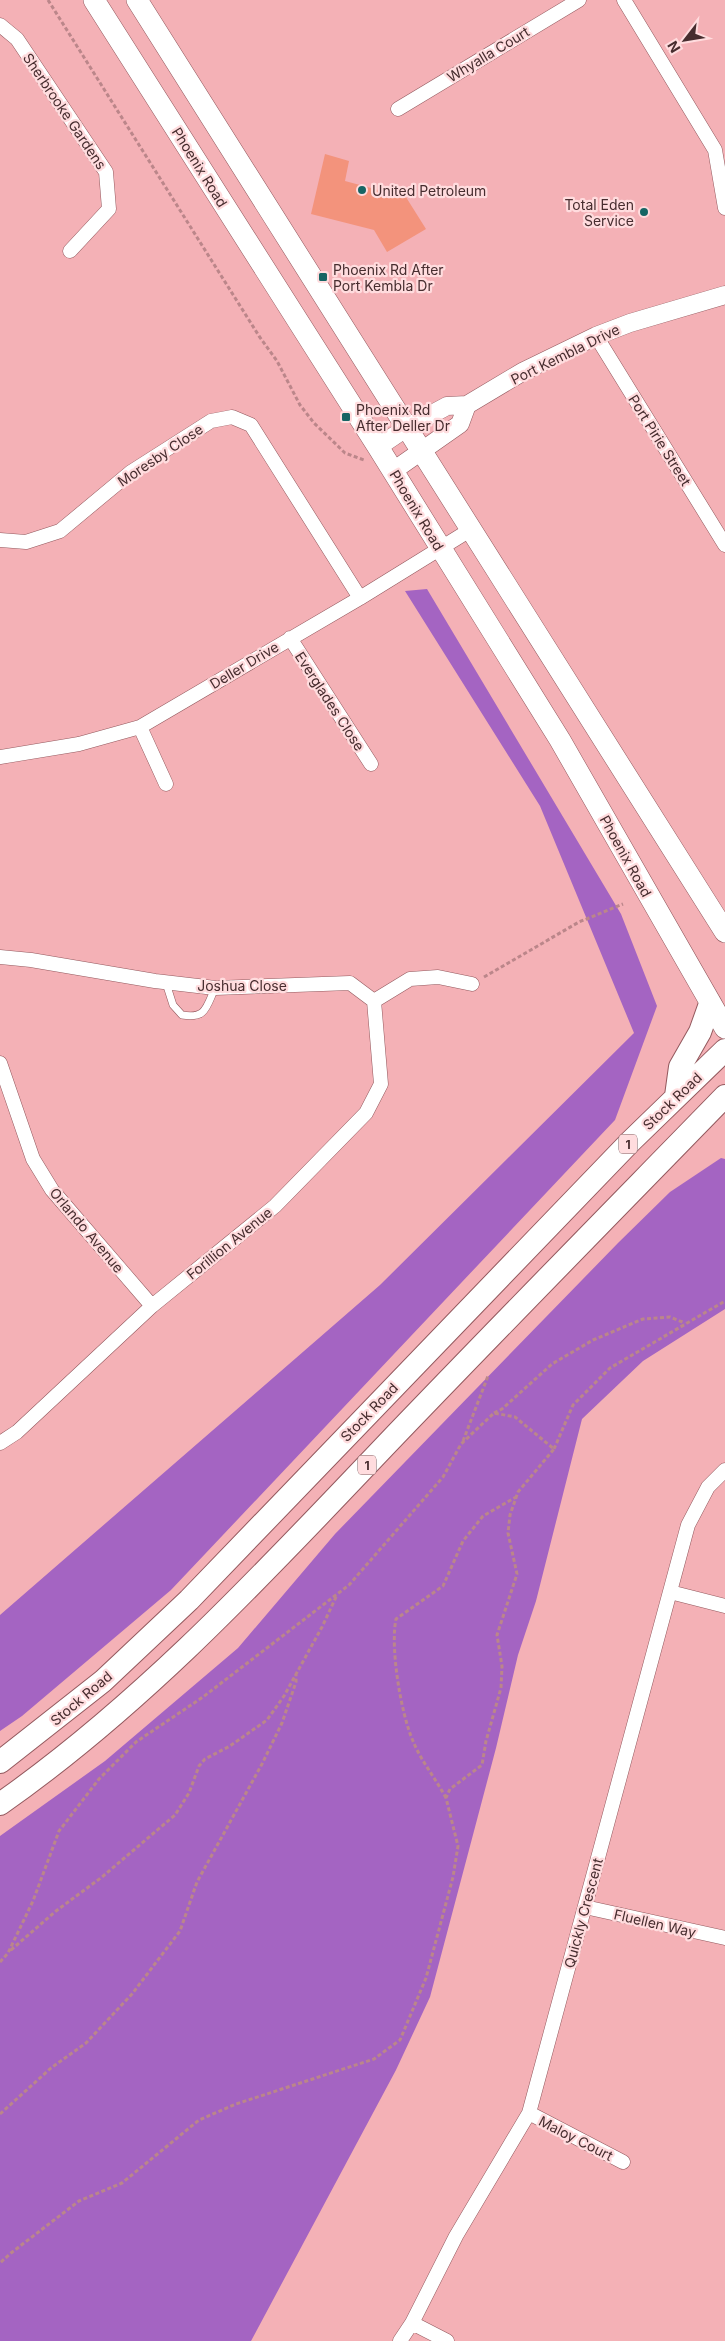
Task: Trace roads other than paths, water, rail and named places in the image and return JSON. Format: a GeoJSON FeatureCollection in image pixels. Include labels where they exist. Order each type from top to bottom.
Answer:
{"type":"FeatureCollection","features":[{"type":"Feature","properties":{"kind":"highway"},"geometry":{"type":"LineString","coordinates":[[676,1096],[680,1068],[700,1032],[710,1004]]}},
{"type":"Feature","properties":{"kind":"highway","name":"Stock Road"},"geometry":{"type":"LineString","coordinates":[[0,1762],[103,1681],[189,1600],[676,1096],[725,1050]]}},
{"type":"Feature","properties":{"kind":"highway","name":"1"},"geometry":{"type":"LineString","coordinates":[[0,1804],[88,1738],[203,1635],[557,1267],[722,1104]]}},
{"type":"Feature","properties":{"kind":"main road","name":"Phoenix Road"},"geometry":{"type":"LineString","coordinates":[[94,0],[374,454],[393,471],[560,740],[725,1028]]}},
{"type":"Feature","properties":{"kind":"main road"},"geometry":{"type":"LineString","coordinates":[[137,0],[420,452],[725,932]]}},
{"type":"Feature","properties":{"kind":"street","name":"Whyalla Court"},"geometry":{"type":"LineString","coordinates":[[398,109],[579,0]]}},
{"type":"Feature","properties":{"kind":"street"},"geometry":{"type":"LineString","coordinates":[[624,0],[715,150],[725,208]]}},
{"type":"Feature","properties":{"kind":"street","name":"Sherbrooke Gardens"},"geometry":{"type":"LineString","coordinates":[[0,25],[17,39],[106,172],[109,209],[70,251]]}},
{"type":"Feature","properties":{"kind":"street","name":"Port Kembla Drive"},"geometry":{"type":"LineString","coordinates":[[374,454],[406,428],[447,406],[466,405],[524,371],[596,336],[630,323],[725,295]]}},
{"type":"Feature","properties":{"kind":"street","name":"Port Pirie Street"},"geometry":{"type":"LineString","coordinates":[[596,336],[725,544]]}},
{"type":"Feature","properties":{"kind":"street"},"geometry":{"type":"LineString","coordinates":[[393,471],[460,424],[466,405]]}},
{"type":"Feature","properties":{"kind":"street","name":"Moresby Close"},"geometry":{"type":"LineString","coordinates":[[0,540],[26,542],[60,531],[131,472],[211,421],[232,417],[251,425],[360,598]]}},
{"type":"Feature","properties":{"kind":"street","name":"Deller Drive"},"geometry":{"type":"LineString","coordinates":[[0,757],[79,744],[140,727],[441,550],[470,530]]}},
{"type":"Feature","properties":{"kind":"street","name":"Everglades Close"},"geometry":{"type":"LineString","coordinates":[[290,638],[371,764]]}},
{"type":"Feature","properties":{"kind":"street"},"geometry":{"type":"LineString","coordinates":[[140,727],[166,784]]}},
{"type":"Feature","properties":{"kind":"street","name":"Joshua Close"},"geometry":{"type":"LineString","coordinates":[[0,957],[31,960],[166,983],[215,988],[350,983],[374,1001]]}},
{"type":"Feature","properties":{"kind":"street"},"geometry":{"type":"LineString","coordinates":[[374,1001],[410,978],[438,977],[472,984]]}},
{"type":"Feature","properties":{"kind":"street","name":"Forillion Avenue"},"geometry":{"type":"LineString","coordinates":[[0,1443],[16,1432],[152,1306],[275,1206],[366,1113],[381,1084],[374,1001]]}},
{"type":"Feature","properties":{"kind":"street","name":"Orlando Avenue"},"geometry":{"type":"LineString","coordinates":[[0,1063],[34,1159],[52,1190],[152,1306]]}},
{"type":"Feature","properties":{"kind":"street","name":"Quickly Crescent"},"geometry":{"type":"LineString","coordinates":[[400,2341],[412,2322],[456,2236],[529,2113],[688,1525],[708,1487],[725,1470]]}},
{"type":"Feature","properties":{"kind":"street"},"geometry":{"type":"LineString","coordinates":[[670,1592],[725,1606]]}},
{"type":"Feature","properties":{"kind":"street","name":"Fluellen Way"},"geometry":{"type":"LineString","coordinates":[[585,1907],[725,1938]]}},
{"type":"Feature","properties":{"kind":"street","name":"Maloy Court"},"geometry":{"type":"LineString","coordinates":[[529,2113],[623,2162]]}},
{"type":"Feature","properties":{"kind":"street"},"geometry":{"type":"LineString","coordinates":[[412,2322],[447,2341]]}},
{"type":"Feature","properties":{"kind":"lane"},"geometry":{"type":"LineString","coordinates":[[166,983],[173,1005],[182,1015],[194,1017],[204,1012],[215,988]]}},
{"type":"Feature","properties":{"kind":"place","name":"United Petroleum"},"geometry":{"type":"Point","coordinates":[362,190]}},
{"type":"Feature","properties":{"kind":"place","name":"Total Eden Service"},"geometry":{"type":"Point","coordinates":[644,212]}},
{"type":"Feature","properties":{"kind":"place","name":"Phoenix Rd After Port Kembla Dr"},"geometry":{"type":"Point","coordinates":[323,277]}},
{"type":"Feature","properties":{"kind":"place","name":"Phoenix Rd After Deller Dr"},"geometry":{"type":"Point","coordinates":[346,417]}}]}
